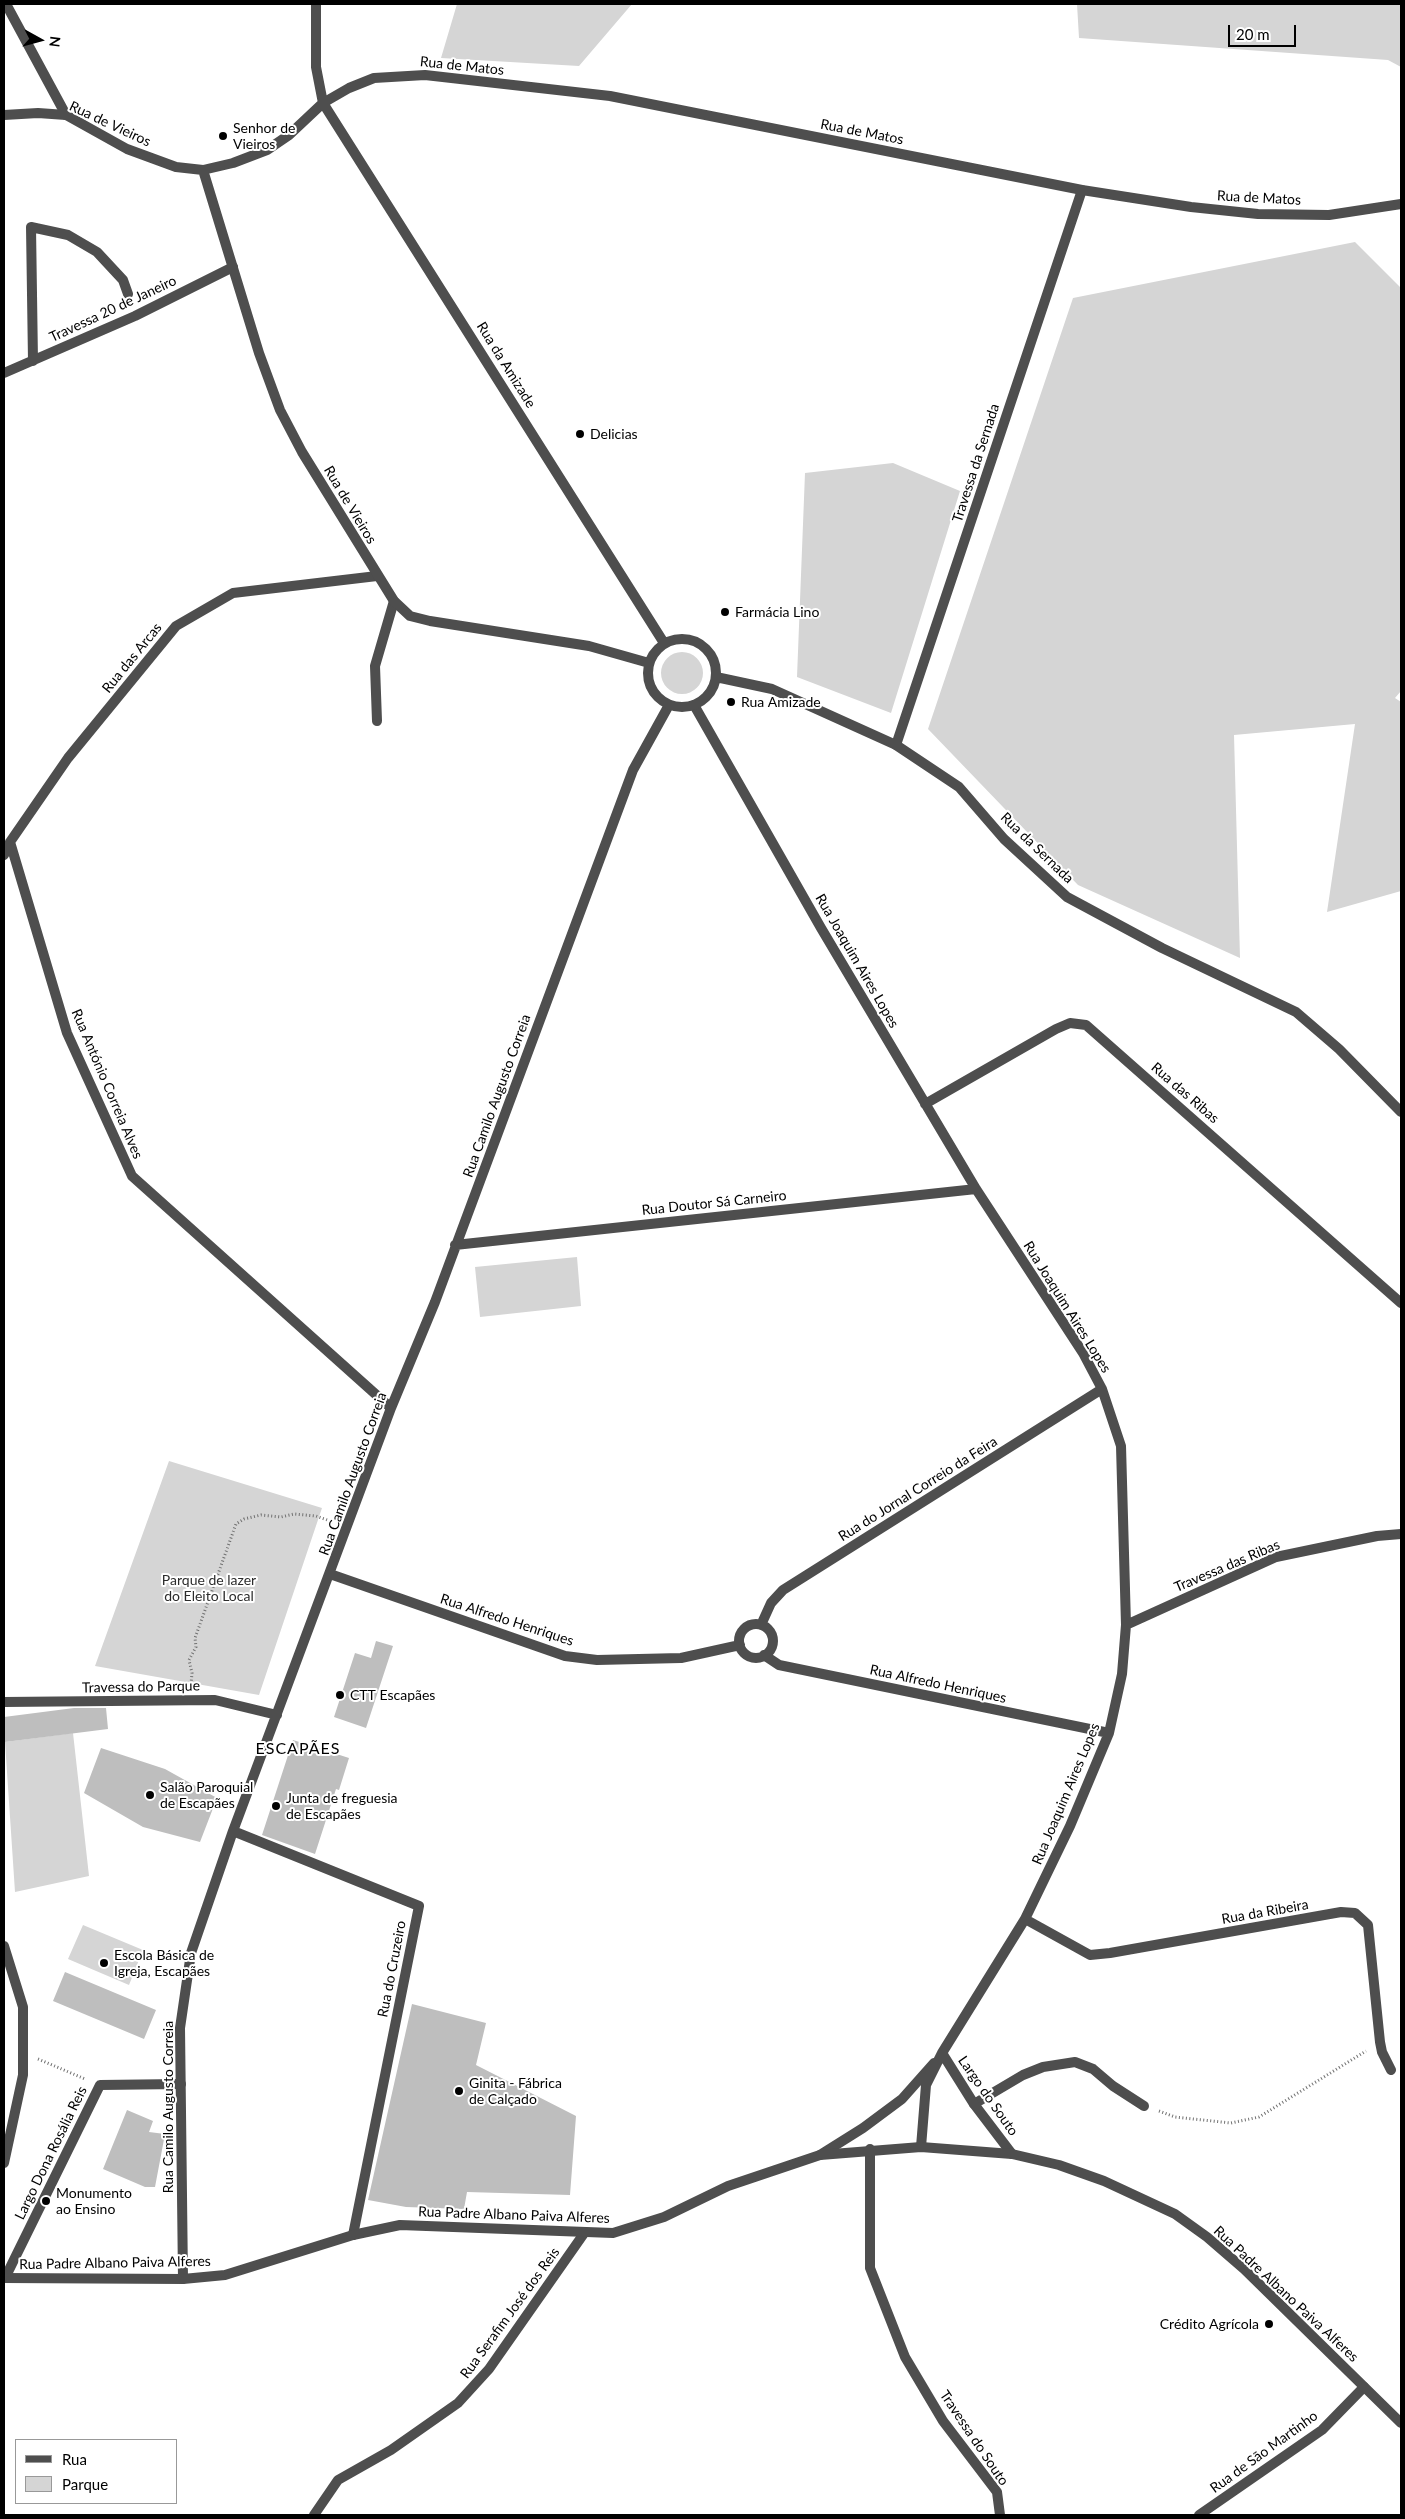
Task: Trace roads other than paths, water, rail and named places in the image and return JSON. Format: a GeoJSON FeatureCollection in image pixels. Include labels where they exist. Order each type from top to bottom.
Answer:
{"type":"FeatureCollection","features":[{"type":"Feature","properties":{"kind":"street"},"geometry":{"type":"LineString","coordinates":[[6,4],[66,115]]}},
{"type":"Feature","properties":{"kind":"street"},"geometry":{"type":"LineString","coordinates":[[316,4],[316,67],[323,102]]}},
{"type":"Feature","properties":{"kind":"street","name":"Rua de Matos"},"geometry":{"type":"LineString","coordinates":[[323,102],[374,78],[425,75],[610,96],[1082,190],[1191,207],[1258,214],[1329,215],[1401,204]]}},
{"type":"Feature","properties":{"kind":"street","name":"Rua de Vieiros"},"geometry":{"type":"LineString","coordinates":[[4,115],[38,113],[66,115],[127,149],[176,167],[203,170],[233,163],[267,150],[289,135],[323,102]]}},
{"type":"Feature","properties":{"kind":"street","name":"Rua da Amizade"},"geometry":{"type":"LineString","coordinates":[[323,102],[664,643]]}},
{"type":"Feature","properties":{"kind":"street","name":"Rua de Vieiros"},"geometry":{"type":"LineString","coordinates":[[203,170],[259,353],[280,410],[302,452],[394,601],[410,616],[430,621],[589,646],[648,663]]}},
{"type":"Feature","properties":{"kind":"street","name":"Travessa da Sernada"},"geometry":{"type":"LineString","coordinates":[[896,745],[1082,190]]}},
{"type":"Feature","properties":{"kind":"street"},"geometry":{"type":"LineString","coordinates":[[33,360],[30,227],[68,235],[97,252],[123,280],[128,294]]}},
{"type":"Feature","properties":{"kind":"street","name":"Travessa 20 de Janeiro"},"geometry":{"type":"LineString","coordinates":[[4,373],[135,316],[233,267]]}},
{"type":"Feature","properties":{"kind":"street","name":"Rua das Arcas"},"geometry":{"type":"LineString","coordinates":[[4,855],[10,842],[68,758],[176,626],[233,593],[377,576]]}},
{"type":"Feature","properties":{"kind":"street"},"geometry":{"type":"LineString","coordinates":[[378,720],[375,666],[394,601]]}},
{"type":"Feature","properties":{"kind":"street"},"geometry":{"type":"LineString","coordinates":[[685,638],[704,647],[715,666],[716,677],[709,694],[694,706],[677,708],[669,705],[653,692],[647,673],[648,663],[652,655],[664,643],[685,638]]}},
{"type":"Feature","properties":{"kind":"street","name":"Rua da Sernada"},"geometry":{"type":"LineString","coordinates":[[716,677],[772,688],[896,745],[959,787],[1004,839],[1067,897],[1162,948],[1296,1012],[1339,1049],[1401,1112]]}},
{"type":"Feature","properties":{"kind":"street","name":"Rua Camilo Augusto Correia"},"geometry":{"type":"LineString","coordinates":[[183,2279],[180,2028],[191,1953],[276,1715],[391,1408],[435,1302],[633,770],[669,705]]}},
{"type":"Feature","properties":{"kind":"street","name":"Rua Joaquim Aires Lopes"},"geometry":{"type":"LineString","coordinates":[[694,706],[821,928],[976,1189],[1084,1353],[1102,1389],[1121,1446],[1126,1625],[1122,1674],[1109,1732],[1070,1826],[1025,1919],[942,2053]]}},
{"type":"Feature","properties":{"kind":"street","name":"Rua António Correia Alves"},"geometry":{"type":"LineString","coordinates":[[10,842],[67,1033],[132,1176],[391,1408]]}},
{"type":"Feature","properties":{"kind":"street","name":"Rua das Ribas"},"geometry":{"type":"LineString","coordinates":[[925,1104],[1056,1029],[1070,1023],[1086,1025],[1401,1303]]}},
{"type":"Feature","properties":{"kind":"street","name":"Rua Doutor Sá Carneiro"},"geometry":{"type":"LineString","coordinates":[[456,1245],[976,1189]]}},
{"type":"Feature","properties":{"kind":"street","name":"Rua do Jornal Correio da Feira"},"geometry":{"type":"LineString","coordinates":[[761,1625],[772,1603],[783,1590],[1102,1389]]}},
{"type":"Feature","properties":{"kind":"street","name":"Travessa das Ribas"},"geometry":{"type":"LineString","coordinates":[[1126,1625],[1276,1557],[1377,1536],[1401,1534]]}},
{"type":"Feature","properties":{"kind":"street","name":"Rua Alfredo Henriques"},"geometry":{"type":"LineString","coordinates":[[330,1574],[565,1656],[597,1660],[681,1658],[740,1645],[748,1656],[764,1656],[779,1665],[1109,1732]]}},
{"type":"Feature","properties":{"kind":"street"},"geometry":{"type":"LineString","coordinates":[[740,1645],[740,1637],[746,1628],[756,1624],[761,1625],[770,1631],[773,1642],[764,1656]]}},
{"type":"Feature","properties":{"kind":"street","name":"Travessa do Parque"},"geometry":{"type":"LineString","coordinates":[[4,1702],[215,1700],[276,1715]]}},
{"type":"Feature","properties":{"kind":"street","name":"Rua do Cruzeiro"},"geometry":{"type":"LineString","coordinates":[[233,1831],[419,1906],[353,2235]]}},
{"type":"Feature","properties":{"kind":"street","name":"Rua da Ribeira"},"geometry":{"type":"LineString","coordinates":[[1025,1919],[1090,1955],[1341,1912],[1355,1913],[1368,1925],[1380,2042],[1391,2070]]}},
{"type":"Feature","properties":{"kind":"street"},"geometry":{"type":"LineString","coordinates":[[4,1946],[23,2007],[23,2075],[4,2163]]}},
{"type":"Feature","properties":{"kind":"street","name":"Largo do Souto"},"geometry":{"type":"LineString","coordinates":[[942,2053],[974,2104],[1012,2154]]}},
{"type":"Feature","properties":{"kind":"street","name":"Largo do Souto"},"geometry":{"type":"LineString","coordinates":[[921,2147],[926,2085],[942,2053]]}},
{"type":"Feature","properties":{"kind":"street","name":"Largo do Souto"},"geometry":{"type":"LineString","coordinates":[[820,2155],[863,2128],[902,2099],[942,2053]]}},
{"type":"Feature","properties":{"kind":"street"},"geometry":{"type":"LineString","coordinates":[[974,2104],[1023,2075],[1043,2067],[1075,2062],[1093,2069],[1113,2086],[1144,2106]]}},
{"type":"Feature","properties":{"kind":"street","name":"Largo Dona Rosália Reis"},"geometry":{"type":"LineString","coordinates":[[5,2278],[100,2085],[181,2084]]}},
{"type":"Feature","properties":{"kind":"street","name":"Rua Padre Albano Paiva Alferes"},"geometry":{"type":"LineString","coordinates":[[5,2278],[183,2279],[225,2276],[353,2235],[400,2225],[613,2233],[664,2217],[728,2186],[820,2155],[921,2147],[1012,2154],[1104,2181],[1175,2214],[1207,2237],[1244,2269],[1401,2423]]}},
{"type":"Feature","properties":{"kind":"street","name":"Travessa do Souto"},"geometry":{"type":"LineString","coordinates":[[870,2150],[870,2268],[906,2357],[943,2421],[997,2492],[1000,2515]]}},
{"type":"Feature","properties":{"kind":"street","name":"Rua Serafim José dos Reis"},"geometry":{"type":"LineString","coordinates":[[314,2515],[338,2480],[391,2450],[458,2404],[489,2370],[585,2232]]}},
{"type":"Feature","properties":{"kind":"street","name":"Rua de São Martinho"},"geometry":{"type":"LineString","coordinates":[[1200,2515],[1322,2430],[1364,2387]]}},
{"type":"Feature","properties":{"kind":"place","name":"Senhor de Vieiros"},"geometry":{"type":"Point","coordinates":[223,136]}},
{"type":"Feature","properties":{"kind":"place","name":"Delicias"},"geometry":{"type":"Point","coordinates":[580,434]}},
{"type":"Feature","properties":{"kind":"place","name":"Farmácia Lino"},"geometry":{"type":"Point","coordinates":[725,612]}},
{"type":"Feature","properties":{"kind":"place","name":"Rua Amizade"},"geometry":{"type":"Point","coordinates":[731,702]}},
{"type":"Feature","properties":{"kind":"place","name":"CTT Escapães"},"geometry":{"type":"Point","coordinates":[340,1695]}},
{"type":"Feature","properties":{"kind":"place","name":"Salão Paroquial de Escapães"},"geometry":{"type":"Point","coordinates":[150,1795]}},
{"type":"Feature","properties":{"kind":"place","name":"Junta de freguesia de Escapães"},"geometry":{"type":"Point","coordinates":[276,1806]}},
{"type":"Feature","properties":{"kind":"place","name":"Escola Básica de Igreja, Escapães"},"geometry":{"type":"Point","coordinates":[104,1963]}},
{"type":"Feature","properties":{"kind":"place","name":"Ginita - Fábrica de Calçado"},"geometry":{"type":"Point","coordinates":[459,2091]}},
{"type":"Feature","properties":{"kind":"place","name":"Monumento ao Ensino"},"geometry":{"type":"Point","coordinates":[46,2201]}},
{"type":"Feature","properties":{"kind":"place","name":"Crédito Agrícola"},"geometry":{"type":"Point","coordinates":[1269,2324]}},
{"type":"Feature","properties":{"kind":"district","name":"ESCAPÃES"},"geometry":{"type":"Point","coordinates":[298,1749]}},
{"type":"Feature","properties":{"kind":"park label","name":"Parque de lazer do Eleito Local"},"geometry":{"type":"Point","coordinates":[209,1588]}}]}
